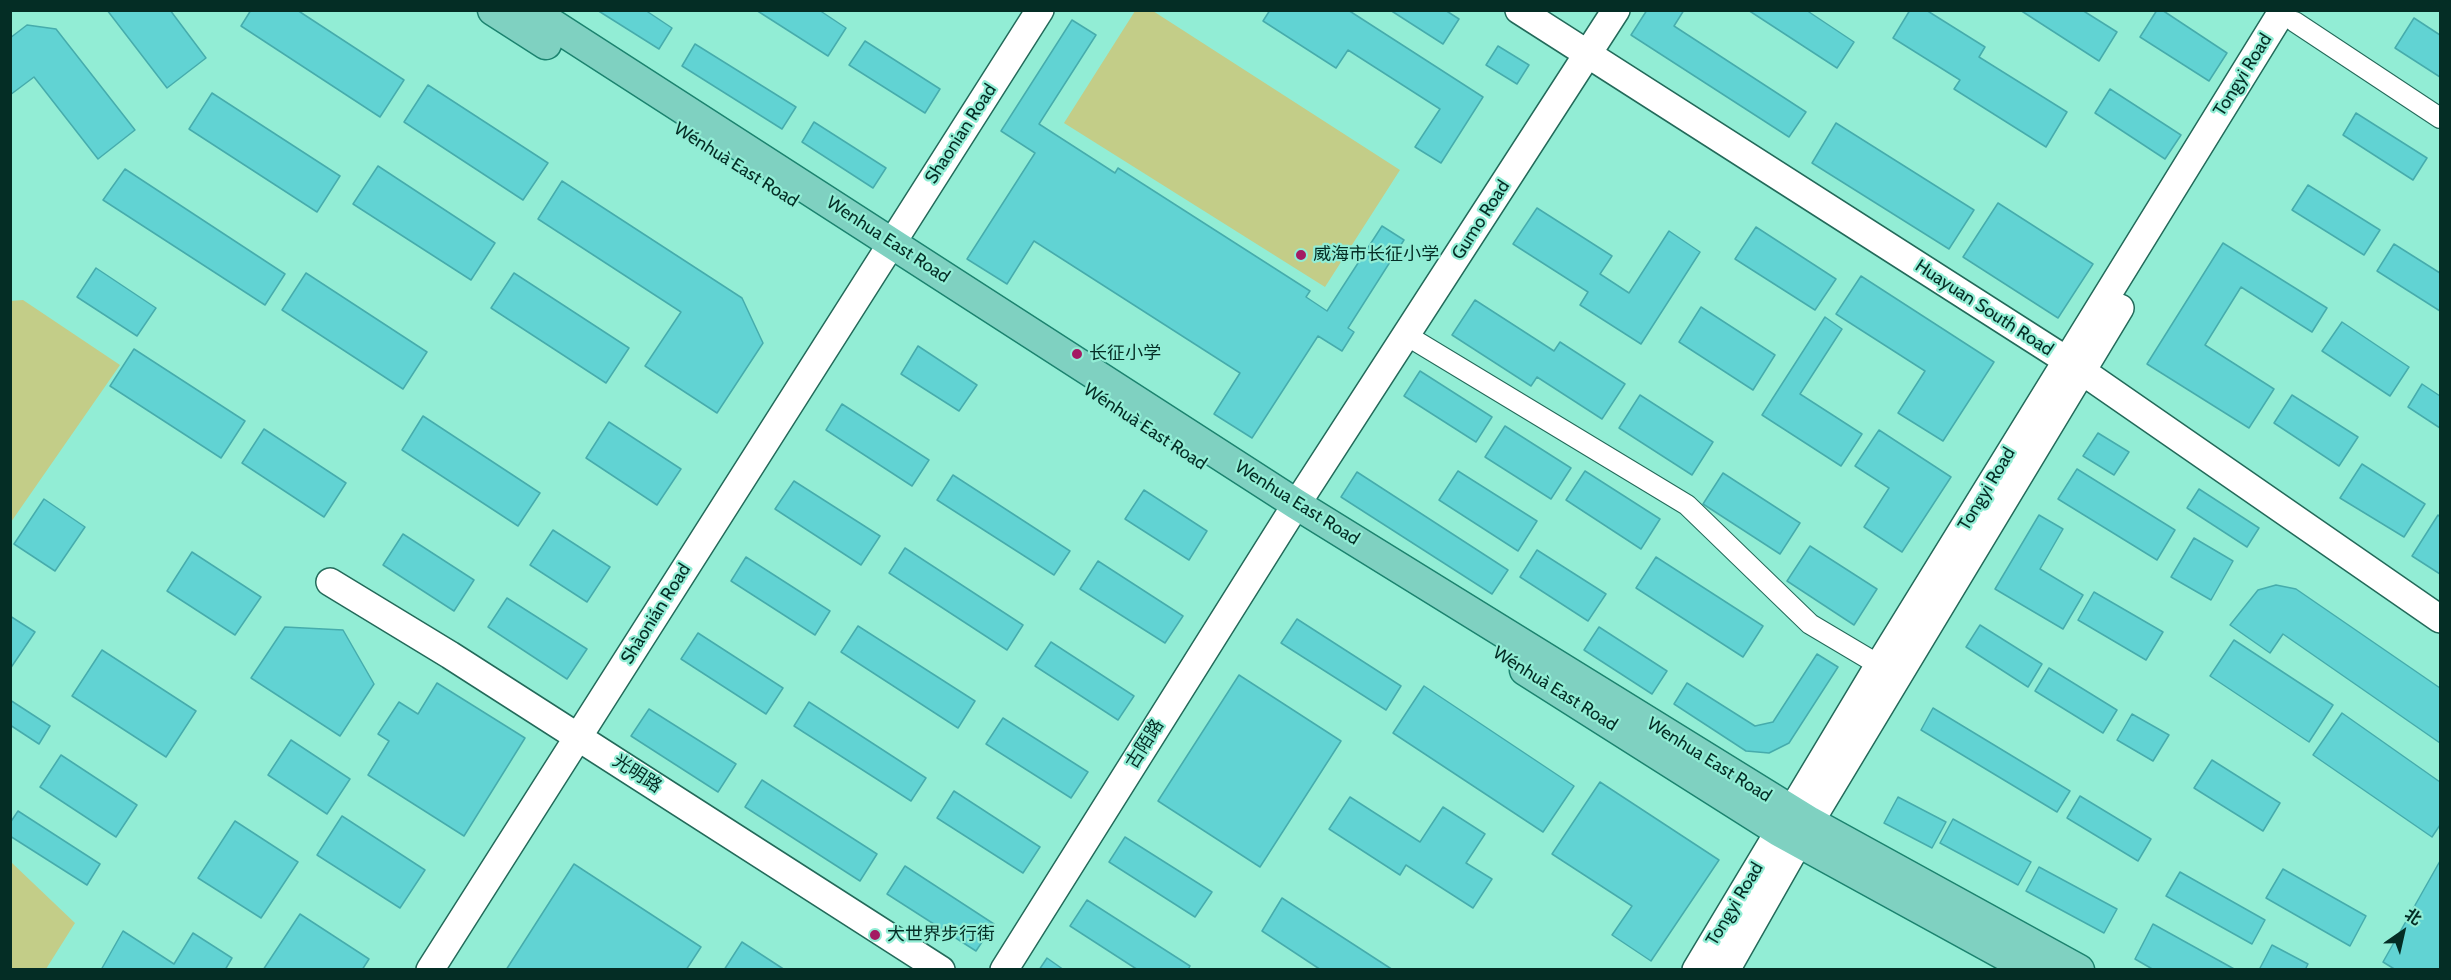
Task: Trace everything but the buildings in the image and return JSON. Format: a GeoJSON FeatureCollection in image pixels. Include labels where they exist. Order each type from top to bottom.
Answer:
{"type":"FeatureCollection","features":[{"type":"Feature","properties":{"kind":"main road","name":"Wénhuà East Road"},"geometry":{"type":"LineString","coordinates":[[493,10],[887,250],[1292,511],[1795,826]]}},
{"type":"Feature","properties":{"kind":"main road","name":"Wenhua East Road"},"geometry":{"type":"LineString","coordinates":[[530,10],[887,250]]}},
{"type":"Feature","properties":{"kind":"main road"},"geometry":{"type":"LineString","coordinates":[[1795,826],[2032,969]]}},
{"type":"Feature","properties":{"kind":"main road"},"geometry":{"type":"LineString","coordinates":[[1795,826],[2079,969]]}},
{"type":"Feature","properties":{"kind":"street","name":"Shaonian Road"},"geometry":{"type":"LineString","coordinates":[[887,250],[1040,10]]}},
{"type":"Feature","properties":{"kind":"street","name":"Huayuan South Road"},"geometry":{"type":"LineString","coordinates":[[1520,10],[2074,366],[2440,619]]}},
{"type":"Feature","properties":{"kind":"street","name":"Gumo Road"},"geometry":{"type":"LineString","coordinates":[[1292,511],[1616,10]]}},
{"type":"Feature","properties":{"kind":"street"},"geometry":{"type":"LineString","coordinates":[[2293,14],[2440,118]]}},
{"type":"Feature","properties":{"kind":"street","name":"Tongyi Road"},"geometry":{"type":"LineString","coordinates":[[1696,969],[1795,826],[2074,366],[2293,14]]}},
{"type":"Feature","properties":{"kind":"street","name":"Shàonián Road"},"geometry":{"type":"LineString","coordinates":[[430,969],[887,250]]}},
{"type":"Feature","properties":{"kind":"street"},"geometry":{"type":"LineString","coordinates":[[1406,335],[1687,505],[1810,624],[1879,665]]}},
{"type":"Feature","properties":{"kind":"street","name":"Tongyi Road"},"geometry":{"type":"LineString","coordinates":[[1726,969],[1795,826],[1879,665],[2074,366]]}},
{"type":"Feature","properties":{"kind":"street","name":"古陌路"},"geometry":{"type":"LineString","coordinates":[[1004,969],[1292,511]]}},
{"type":"Feature","properties":{"kind":"street","name":"光明路"},"geometry":{"type":"LineString","coordinates":[[330,582],[578,736],[941,969]]}},
{"type":"Feature","properties":{"kind":"green space"},"geometry":{"type":"Polygon","coordinates":[[[1135,11],[1153,11],[1400,170],[1325,287],[1064,123],[1135,11]]]}},
{"type":"Feature","properties":{"kind":"green space"},"geometry":{"type":"Polygon","coordinates":[[[23,300],[120,365],[11,522],[11,301],[23,300]]]}},
{"type":"Feature","properties":{"kind":"green space"},"geometry":{"type":"Polygon","coordinates":[[[11,862],[75,923],[46,969],[11,969],[11,862]]]}},
{"type":"Feature","properties":{"kind":"place","name":"威海市长征小学"},"geometry":{"type":"Point","coordinates":[1301,255]}},
{"type":"Feature","properties":{"kind":"place","name":"长征小学"},"geometry":{"type":"Point","coordinates":[1077,354]}},
{"type":"Feature","properties":{"kind":"place","name":"大世界步行街"},"geometry":{"type":"Point","coordinates":[875,935]}}]}
